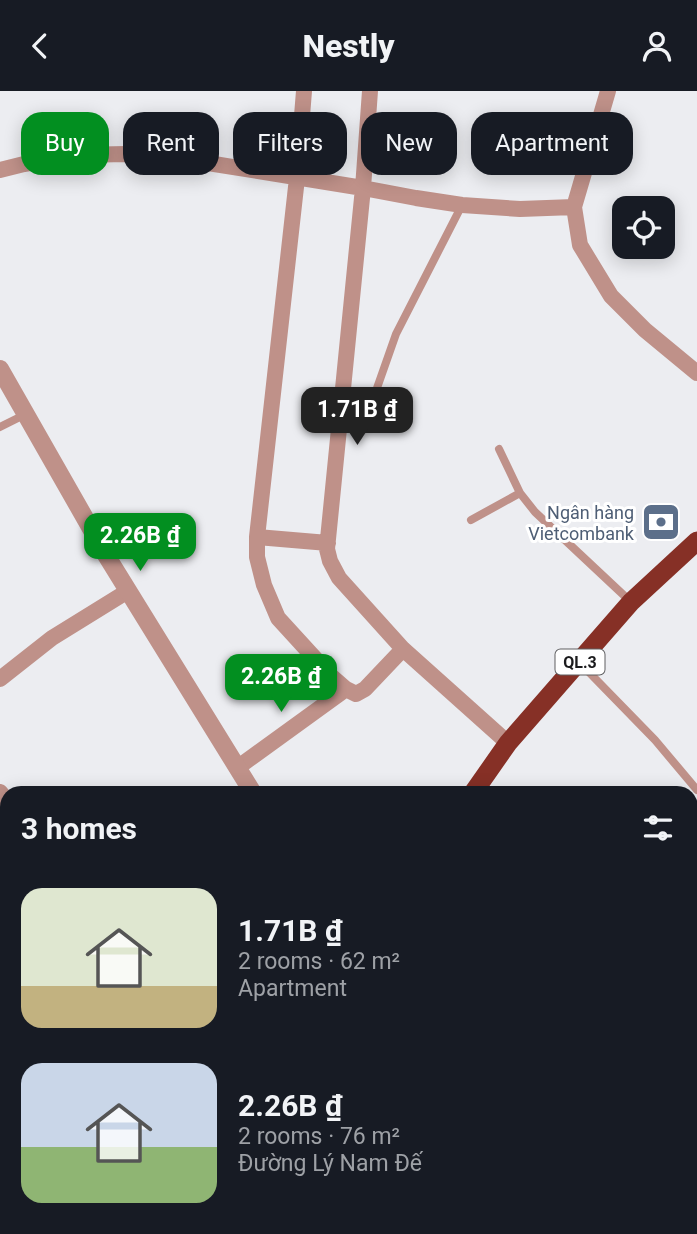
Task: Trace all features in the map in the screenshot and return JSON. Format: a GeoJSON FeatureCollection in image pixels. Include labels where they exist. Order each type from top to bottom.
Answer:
{"type":"FeatureCollection","features":[{"type":"Feature","properties":{"kind":"highway","name":"QL.3"},"geometry":{"type":"LineString","coordinates":[[479,786],[508,744],[631,602],[697,541]]}},
{"type":"Feature","properties":{"kind":"street"},"geometry":{"type":"LineString","coordinates":[[304,91],[257,557],[264,586],[278,618],[346,689],[356,694],[365,689],[403,649]]}},
{"type":"Feature","properties":{"kind":"street"},"geometry":{"type":"LineString","coordinates":[[370,91],[327,549],[339,578],[403,649],[508,744]]}},
{"type":"Feature","properties":{"kind":"street"},"geometry":{"type":"LineString","coordinates":[[608,91],[575,207],[580,245],[611,296],[645,330],[697,373]]}},
{"type":"Feature","properties":{"kind":"street"},"geometry":{"type":"LineString","coordinates":[[0,170],[77,155],[126,154],[208,163],[462,205],[520,209],[575,207]]}},
{"type":"Feature","properties":{"kind":"street"},"geometry":{"type":"LineString","coordinates":[[0,369],[128,591],[249,786]]}},
{"type":"Feature","properties":{"kind":"street"},"geometry":{"type":"LineString","coordinates":[[257,537],[328,543]]}},
{"type":"Feature","properties":{"kind":"street"},"geometry":{"type":"LineString","coordinates":[[0,679],[52,638],[128,591]]}},
{"type":"Feature","properties":{"kind":"street"},"geometry":{"type":"LineString","coordinates":[[237,768],[346,689]]}},
{"type":"Feature","properties":{"kind":"lane"},"geometry":{"type":"LineString","coordinates":[[377,388],[396,334],[462,205]]}},
{"type":"Feature","properties":{"kind":"lane"},"geometry":{"type":"LineString","coordinates":[[0,427],[26,414]]}},
{"type":"Feature","properties":{"kind":"lane"},"geometry":{"type":"LineString","coordinates":[[499,449],[520,493],[535,512],[631,602]]}},
{"type":"Feature","properties":{"kind":"lane"},"geometry":{"type":"LineString","coordinates":[[471,520],[520,493]]}},
{"type":"Feature","properties":{"kind":"lane"},"geometry":{"type":"LineString","coordinates":[[579,662],[655,740],[694,786]]}},
{"type":"Feature","properties":{"kind":"place","name":"Ngân hàng Vietcombank"},"geometry":{"type":"Point","coordinates":[661,522]}}]}
